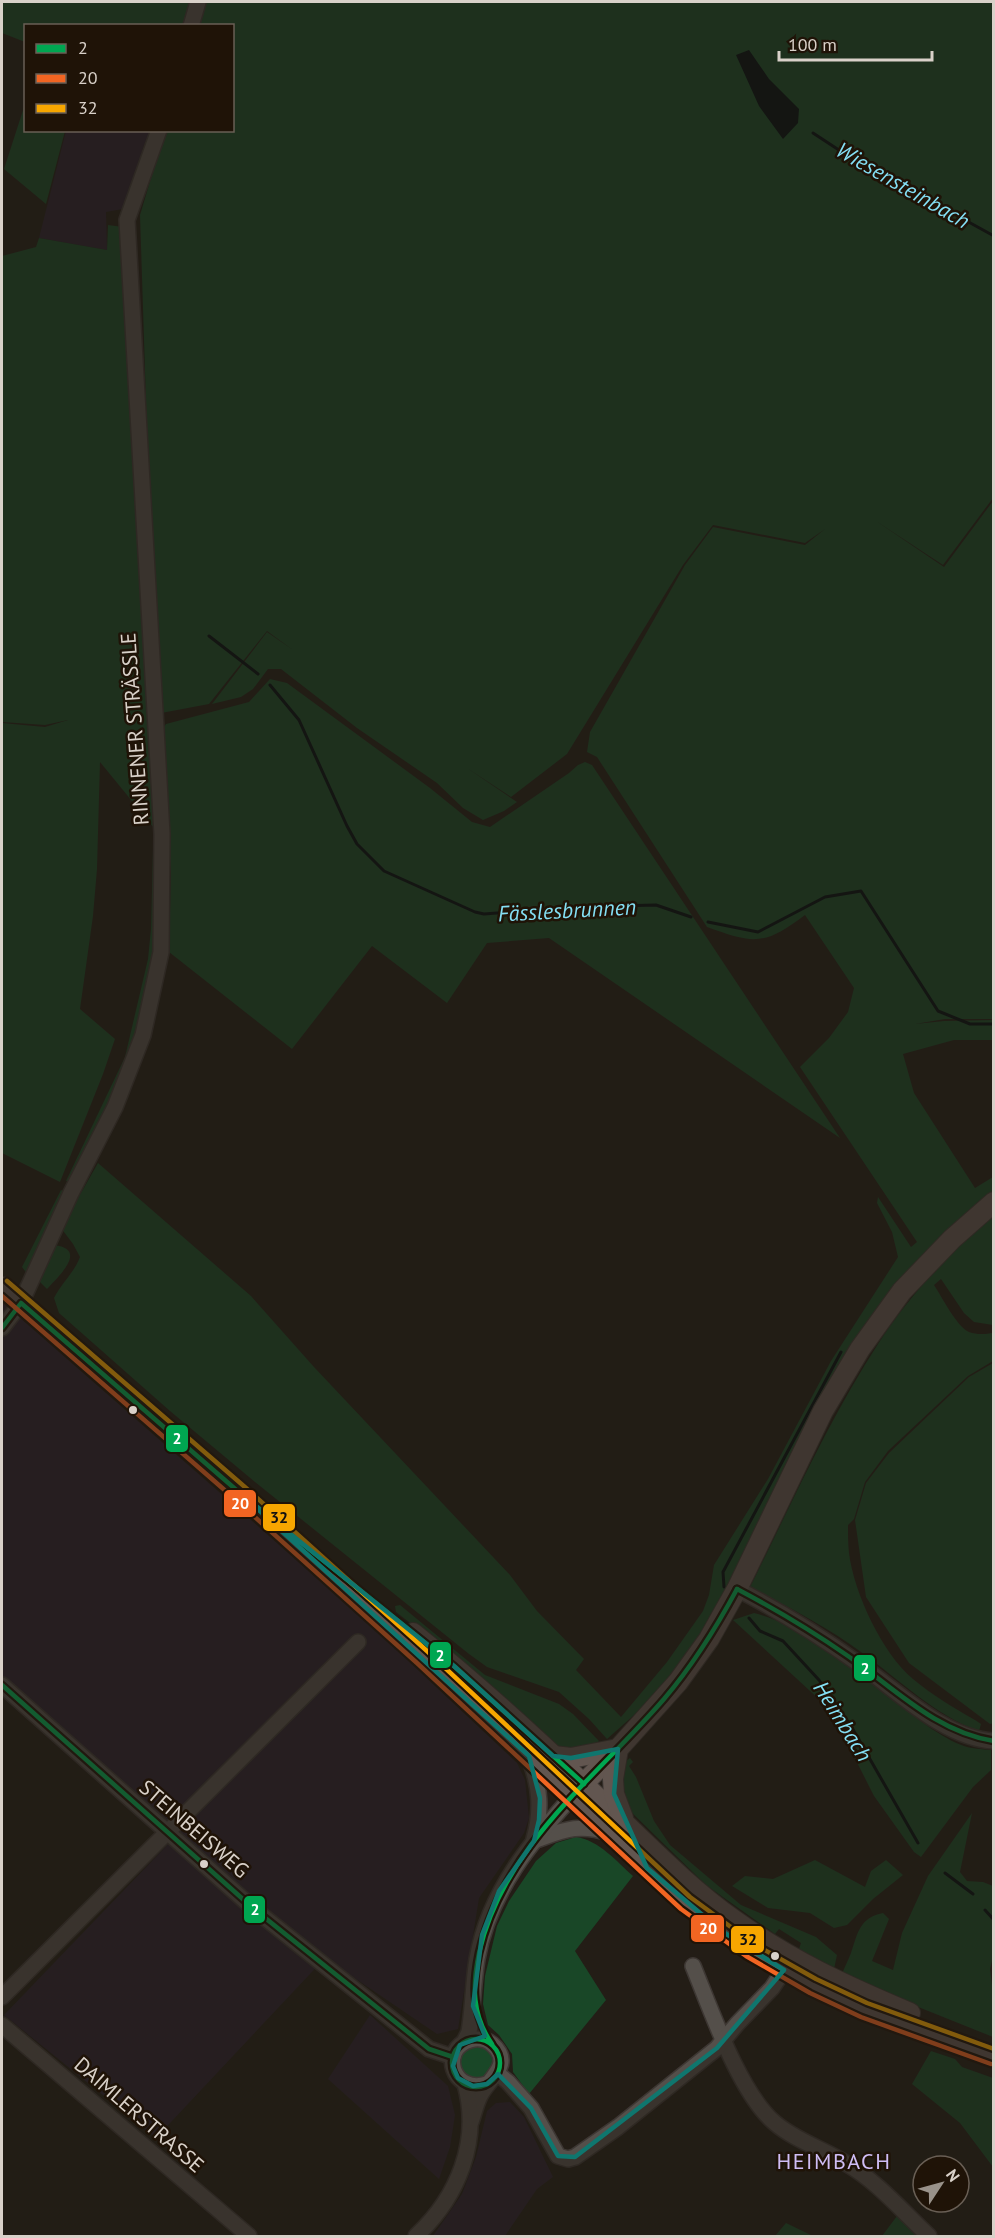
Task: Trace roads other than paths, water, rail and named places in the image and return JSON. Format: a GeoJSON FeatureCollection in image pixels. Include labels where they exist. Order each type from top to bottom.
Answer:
{"type":"FeatureCollection","features":[{"type":"Feature","properties":{"kind":"main road"},"geometry":{"type":"LineString","coordinates":[[582,1786],[678,1682],[709,1639],[737,1589],[824,1411],[860,1348],[902,1291],[952,1239],[993,1202]]}},
{"type":"Feature","properties":{"kind":"main road"},"geometry":{"type":"LineString","coordinates":[[2,1287],[241,1494],[529,1756],[582,1786]]}},
{"type":"Feature","properties":{"kind":"main road"},"geometry":{"type":"LineString","coordinates":[[241,1494],[454,1666],[553,1756],[685,1903],[730,1937],[784,1970],[864,2010],[993,2057]]}},
{"type":"Feature","properties":{"kind":"main road"},"geometry":{"type":"LineString","coordinates":[[553,1756],[571,1758],[614,1752]]}},
{"type":"Feature","properties":{"kind":"main road"},"geometry":{"type":"LineString","coordinates":[[614,1752],[613,1779],[618,1809],[617,1828]]}},
{"type":"Feature","properties":{"kind":"main road"},"geometry":{"type":"LineString","coordinates":[[617,1828],[732,1918],[792,1958],[919,2018],[993,2045]]}},
{"type":"Feature","properties":{"kind":"street"},"geometry":{"type":"LineString","coordinates":[[192,24],[198,2]]}},
{"type":"Feature","properties":{"kind":"street","name":"RINNENER STRÄSSLE"},"geometry":{"type":"LineString","coordinates":[[2,1328],[21,1304],[71,1193],[115,1107],[143,1035],[161,952],[162,834],[127,220],[158,132]]}},
{"type":"Feature","properties":{"kind":"street"},"geometry":{"type":"LineString","coordinates":[[737,1589],[823,1639],[941,1724],[968,1737],[993,1740]]}},
{"type":"Feature","properties":{"kind":"street"},"geometry":{"type":"LineString","coordinates":[[2,1997],[358,1642]]}},
{"type":"Feature","properties":{"kind":"street","name":"STEINBEISWEG"},"geometry":{"type":"LineString","coordinates":[[2,1685],[254,1909],[429,2049],[453,2057]]}},
{"type":"Feature","properties":{"kind":"street"},"geometry":{"type":"LineString","coordinates":[[529,1756],[540,1798],[539,1820],[534,1841]]}},
{"type":"Feature","properties":{"kind":"street"},"geometry":{"type":"LineString","coordinates":[[582,1786],[534,1841],[499,1891],[490,1913],[477,1959],[469,2032],[453,2057],[456,2075],[465,2084],[472,2086],[493,2079],[508,2082],[531,2108],[558,2156],[568,2159],[586,2150],[627,2120],[710,2055],[769,1991],[784,1970]]}},
{"type":"Feature","properties":{"kind":"street"},"geometry":{"type":"LineString","coordinates":[[534,1841],[571,1828],[617,1828]]}},
{"type":"Feature","properties":{"kind":"street"},"geometry":{"type":"LineString","coordinates":[[693,1966],[724,2040],[759,2106],[776,2124],[849,2165],[871,2181],[929,2236]]}},
{"type":"Feature","properties":{"kind":"street"},"geometry":{"type":"LineString","coordinates":[[416,2236],[429,2225],[452,2194],[468,2151],[471,2122],[480,2096],[500,2068],[499,2055],[484,2034],[473,2006]]}},
{"type":"Feature","properties":{"kind":"street","name":"DAIMLERSTRASSE"},"geometry":{"type":"LineString","coordinates":[[2,2025],[249,2236]]}},
{"type":"Feature","properties":{"kind":"street"},"geometry":{"type":"LineString","coordinates":[[464,2042],[478,2039],[492,2044]]}},
{"type":"Feature","properties":{"kind":"street"},"geometry":{"type":"LineString","coordinates":[[465,2084],[471,2122]]}},
{"type":"Feature","properties":{"kind":"waterway","name":"Wiesensteinbach"},"geometry":{"type":"LineString","coordinates":[[813,133],[845,154],[994,236]]}},
{"type":"Feature","properties":{"kind":"waterway","name":"Fässlesbrunnen"},"geometry":{"type":"LineString","coordinates":[[209,636],[258,674]]}},
{"type":"Feature","properties":{"kind":"waterway","name":"Fässlesbrunnen"},"geometry":{"type":"LineString","coordinates":[[270,685],[299,720],[357,844],[384,871],[484,914],[576,907],[656,905],[691,917]]}},
{"type":"Feature","properties":{"kind":"waterway","name":"Fässlesbrunnen"},"geometry":{"type":"LineString","coordinates":[[708,922],[758,932],[825,897],[861,891],[938,1011],[970,1024],[994,1024]]}},
{"type":"Feature","properties":{"kind":"waterway","name":"Heimbach"},"geometry":{"type":"LineString","coordinates":[[724,1587],[723,1572],[841,1352]]}},
{"type":"Feature","properties":{"kind":"waterway","name":"Heimbach"},"geometry":{"type":"LineString","coordinates":[[749,1618],[760,1631],[783,1641],[819,1680],[851,1726],[918,1843]]}},
{"type":"Feature","properties":{"kind":"waterway","name":"Heimbach"},"geometry":{"type":"LineString","coordinates":[[945,1873],[973,1894]]}},
{"type":"Feature","properties":{"kind":"waterway","name":"Heimbach"},"geometry":{"type":"LineString","coordinates":[[985,1910],[994,1920]]}},
{"type":"Feature","properties":{"kind":"district","name":"HEIMBACH"},"geometry":{"type":"Point","coordinates":[834,2161]}}]}
